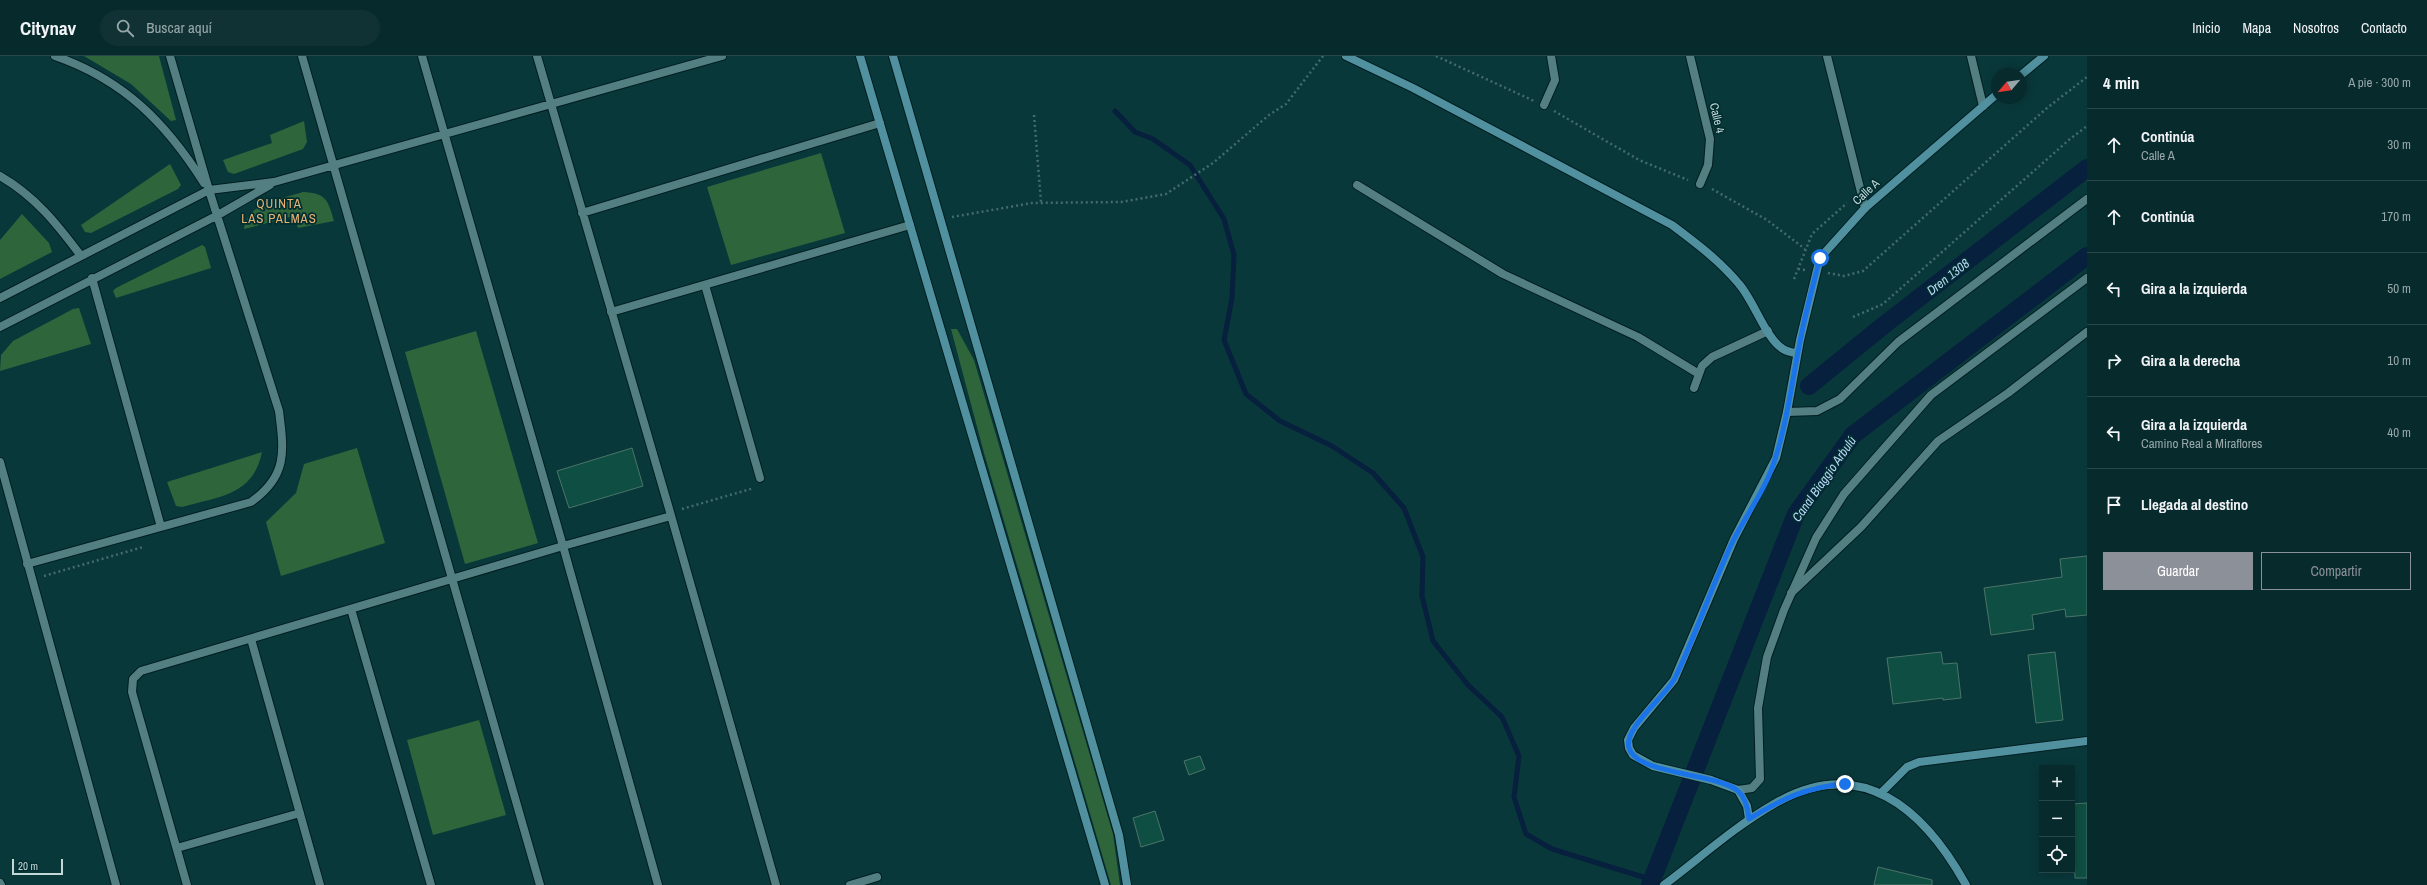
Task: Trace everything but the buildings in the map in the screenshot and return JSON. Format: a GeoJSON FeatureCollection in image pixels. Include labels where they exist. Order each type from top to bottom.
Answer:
{"type":"FeatureCollection","features":[{"type":"Feature","properties":{"kind":"street"},"geometry":{"type":"LineString","coordinates":[[55,56],[91,71],[136,100],[171,134],[209,190]]}},
{"type":"Feature","properties":{"kind":"street"},"geometry":{"type":"LineString","coordinates":[[27,564],[251,502],[267,491],[278,474],[282,456],[279,411],[209,190],[170,56]]}},
{"type":"Feature","properties":{"kind":"street"},"geometry":{"type":"LineString","coordinates":[[302,56],[334,164],[451,580],[540,885]]}},
{"type":"Feature","properties":{"kind":"street"},"geometry":{"type":"LineString","coordinates":[[422,56],[563,546],[658,885]]}},
{"type":"Feature","properties":{"kind":"street"},"geometry":{"type":"LineString","coordinates":[[537,56],[671,514],[776,885]]}},
{"type":"Feature","properties":{"kind":"street"},"geometry":{"type":"LineString","coordinates":[[0,298],[209,190],[274,182],[334,164],[551,105],[699,59],[722,56]]}},
{"type":"Feature","properties":{"kind":"street"},"geometry":{"type":"LineString","coordinates":[[860,56],[1105,885]]}},
{"type":"Feature","properties":{"kind":"street"},"geometry":{"type":"LineString","coordinates":[[893,56],[1119,835],[1127,885]]}},
{"type":"Feature","properties":{"kind":"street"},"geometry":{"type":"LineString","coordinates":[[1346,56],[1420,92],[1672,225],[1702,248],[1739,284],[1758,311],[1771,339],[1784,350],[1798,354]]}},
{"type":"Feature","properties":{"kind":"street"},"geometry":{"type":"LineString","coordinates":[[1544,105],[1555,80],[1551,56]]}},
{"type":"Feature","properties":{"kind":"street","name":"Calle 4"},"geometry":{"type":"LineString","coordinates":[[1690,56],[1710,139],[1708,165],[1700,184]]}},
{"type":"Feature","properties":{"kind":"street"},"geometry":{"type":"LineString","coordinates":[[1827,56],[1865,208]]}},
{"type":"Feature","properties":{"kind":"street"},"geometry":{"type":"LineString","coordinates":[[1971,56],[1983,106]]}},
{"type":"Feature","properties":{"kind":"street"},"geometry":{"type":"LineString","coordinates":[[2027,69],[2044,56]]}},
{"type":"Feature","properties":{"kind":"street","name":"Calle A"},"geometry":{"type":"LineString","coordinates":[[1738,790],[1711,780],[1652,766],[1633,755],[1629,748],[1628,740],[1634,728],[1674,680],[1734,539],[1776,458],[1787,412],[1800,340],[1820,258],[1865,208],[1991,99]]}},
{"type":"Feature","properties":{"kind":"street"},"geometry":{"type":"LineString","coordinates":[[582,212],[880,123]]}},
{"type":"Feature","properties":{"kind":"street"},"geometry":{"type":"LineString","coordinates":[[0,176],[19,187],[38,204],[81,256]]}},
{"type":"Feature","properties":{"kind":"street"},"geometry":{"type":"LineString","coordinates":[[0,327],[92,278],[218,215],[274,182]]}},
{"type":"Feature","properties":{"kind":"street"},"geometry":{"type":"LineString","coordinates":[[1357,185],[1503,274],[1638,337],[1699,374]]}},
{"type":"Feature","properties":{"kind":"street"},"geometry":{"type":"LineString","coordinates":[[1787,412],[1817,411],[1840,399],[1898,342],[2087,199]]}},
{"type":"Feature","properties":{"kind":"street"},"geometry":{"type":"LineString","coordinates":[[611,312],[910,225]]}},
{"type":"Feature","properties":{"kind":"street"},"geometry":{"type":"LineString","coordinates":[[92,278],[161,527]]}},
{"type":"Feature","properties":{"kind":"street"},"geometry":{"type":"LineString","coordinates":[[1749,819],[1747,806],[1738,790],[1752,788],[1760,778],[1758,708],[1767,657],[1791,593],[1816,538],[1844,494],[1931,395],[2087,278]]}},
{"type":"Feature","properties":{"kind":"street"},"geometry":{"type":"LineString","coordinates":[[705,285],[761,482]]}},
{"type":"Feature","properties":{"kind":"street"},"geometry":{"type":"LineString","coordinates":[[1694,388],[1702,366],[1712,356],[1768,331]]}},
{"type":"Feature","properties":{"kind":"street"},"geometry":{"type":"LineString","coordinates":[[1791,593],[1861,527],[1938,441],[2008,393],[2087,332]]}},
{"type":"Feature","properties":{"kind":"street"},"geometry":{"type":"LineString","coordinates":[[0,462],[116,885]]}},
{"type":"Feature","properties":{"kind":"street"},"geometry":{"type":"LineString","coordinates":[[187,885],[132,692],[133,679],[141,671],[150,667],[351,610],[671,514]]}},
{"type":"Feature","properties":{"kind":"street"},"geometry":{"type":"LineString","coordinates":[[351,610],[431,885]]}},
{"type":"Feature","properties":{"kind":"street"},"geometry":{"type":"LineString","coordinates":[[251,639],[320,885]]}},
{"type":"Feature","properties":{"kind":"street"},"geometry":{"type":"LineString","coordinates":[[1882,793],[1907,767],[1919,762],[2087,742]]}},
{"type":"Feature","properties":{"kind":"street"},"geometry":{"type":"LineString","coordinates":[[1664,885],[1749,819],[1775,803],[1802,791],[1822,786],[1845,784],[1882,793],[1908,810],[1940,844],[1966,885]]}},
{"type":"Feature","properties":{"kind":"street"},"geometry":{"type":"LineString","coordinates":[[177,848],[300,813]]}},
{"type":"Feature","properties":{"kind":"street"},"geometry":{"type":"LineString","coordinates":[[850,885],[876,877]]}},
{"type":"Feature","properties":{"kind":"path"},"geometry":{"type":"LineString","coordinates":[[940,219],[1041,202],[1122,202],[1166,194],[1213,162],[1269,115],[1286,104],[1323,56]]}},
{"type":"Feature","properties":{"kind":"path"},"geometry":{"type":"LineString","coordinates":[[1436,56],[1544,105],[1639,160],[1726,195],[1767,220],[1805,249]]}},
{"type":"Feature","properties":{"kind":"path"},"geometry":{"type":"LineString","coordinates":[[1834,274],[1844,276],[1863,272],[2041,113],[2087,77]]}},
{"type":"Feature","properties":{"kind":"path"},"geometry":{"type":"LineString","coordinates":[[1034,115],[1041,202]]}},
{"type":"Feature","properties":{"kind":"path"},"geometry":{"type":"LineString","coordinates":[[1853,317],[1883,304],[2070,139],[2087,126]]}},
{"type":"Feature","properties":{"kind":"path"},"geometry":{"type":"LineString","coordinates":[[1794,279],[1812,234],[1846,203]]}},
{"type":"Feature","properties":{"kind":"path"},"geometry":{"type":"LineString","coordinates":[[671,514],[761,482]]}},
{"type":"Feature","properties":{"kind":"path"},"geometry":{"type":"LineString","coordinates":[[30,574],[41,576],[51,574],[145,546]]}},
{"type":"Feature","properties":{"kind":"green space"},"geometry":{"type":"Polygon","coordinates":[[[84,56],[159,56],[176,120],[171,121],[131,84],[84,56]]]}},
{"type":"Feature","properties":{"kind":"green space"},"geometry":{"type":"Polygon","coordinates":[[[304,121],[307,142],[303,149],[234,174],[228,172],[223,160],[272,143],[270,135],[304,121]]]}},
{"type":"Feature","properties":{"kind":"green space"},"geometry":{"type":"Polygon","coordinates":[[[821,153],[845,233],[731,265],[707,187],[821,153]]]}},
{"type":"Feature","properties":{"kind":"green space"},"geometry":{"type":"Polygon","coordinates":[[[170,164],[181,185],[178,189],[91,233],[85,232],[81,225],[170,164]]]}},
{"type":"Feature","properties":{"kind":"green space"},"geometry":{"type":"Polygon","coordinates":[[[303,192],[317,194],[325,199],[328,203],[334,221],[298,228],[294,216],[244,229],[247,220],[258,207],[303,192]]]}},
{"type":"Feature","properties":{"kind":"green space"},"geometry":{"type":"Polygon","coordinates":[[[22,214],[49,243],[52,252],[0,279],[0,240],[22,214]]]}},
{"type":"Feature","properties":{"kind":"green space"},"geometry":{"type":"Polygon","coordinates":[[[202,245],[205,247],[211,268],[116,298],[113,291],[116,288],[202,245]]]}},
{"type":"Feature","properties":{"kind":"green space"},"geometry":{"type":"Polygon","coordinates":[[[79,308],[91,344],[0,371],[1,355],[13,341],[73,309],[79,308]]]}},
{"type":"Feature","properties":{"kind":"green space"},"geometry":{"type":"Polygon","coordinates":[[[951,329],[957,329],[974,360],[1113,834],[1120,885],[1111,885],[984,453],[951,329]]]}},
{"type":"Feature","properties":{"kind":"green space"},"geometry":{"type":"Polygon","coordinates":[[[476,331],[538,543],[465,564],[405,352],[476,331]]]}},
{"type":"Feature","properties":{"kind":"green space"},"geometry":{"type":"Polygon","coordinates":[[[357,448],[385,543],[281,576],[266,522],[296,493],[304,464],[357,448]]]}},
{"type":"Feature","properties":{"kind":"green space"},"geometry":{"type":"Polygon","coordinates":[[[262,452],[257,467],[251,478],[242,486],[221,496],[182,507],[176,506],[167,482],[262,452]]]}},
{"type":"Feature","properties":{"kind":"green space"},"geometry":{"type":"Polygon","coordinates":[[[479,720],[506,815],[433,835],[407,740],[479,720]]]}},
{"type":"Feature","properties":{"kind":"waterway"},"geometry":{"type":"LineString","coordinates":[[1115,111],[1135,132],[1153,139],[1190,165],[1224,219],[1234,255],[1232,298],[1224,340],[1246,394],[1280,421],[1332,446],[1373,473],[1404,508],[1423,557],[1422,596],[1433,641],[1468,685],[1502,717],[1519,756],[1514,797],[1526,834],[1552,849],[1656,881]]}},
{"type":"Feature","properties":{"kind":"waterway","name":"Dren 1308"},"geometry":{"type":"LineString","coordinates":[[1809,386],[1884,325],[2087,168]]}},
{"type":"Feature","properties":{"kind":"waterway","name":"Canal Biaggio Arbulú"},"geometry":{"type":"LineString","coordinates":[[1650,885],[1796,514],[1853,435],[2087,256]]}},
{"type":"Feature","properties":{"kind":"district","name":"QUINTA LAS PALMAS"},"geometry":{"type":"Point","coordinates":[279,210]}},
{"type":"Feature","properties":{"kind":"route"},"geometry":{"type":"LineString","coordinates":[[1820,258],[1800,340],[1787,412],[1776,458],[1753,507],[1734,539],[1674,680],[1634,728],[1628,740],[1629,748],[1633,755],[1652,766],[1711,780],[1738,790],[1747,806],[1749,819],[1775,803],[1802,791],[1822,786],[1845,784]]}}]}
